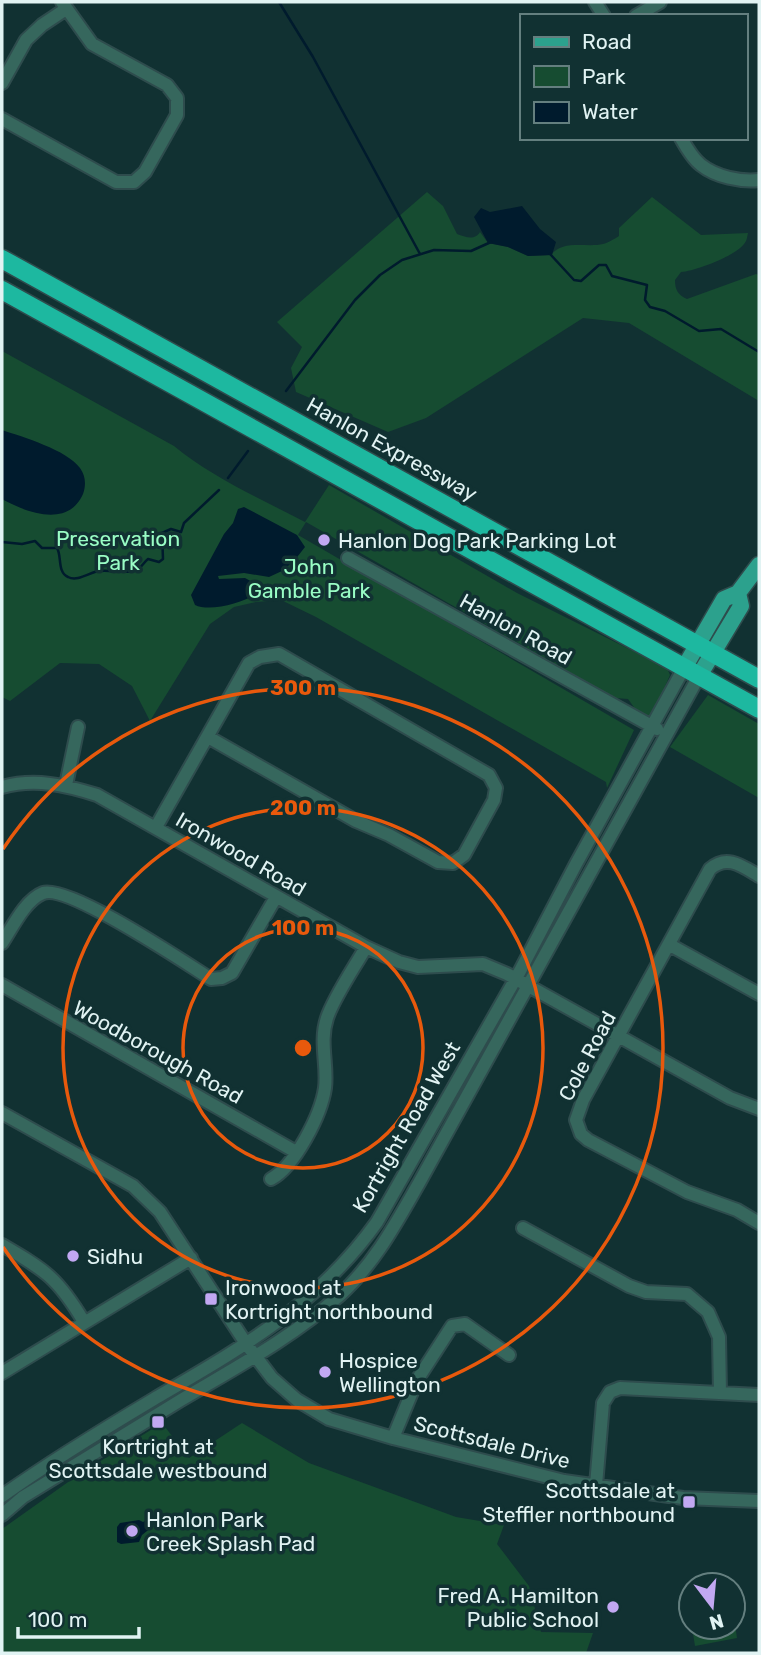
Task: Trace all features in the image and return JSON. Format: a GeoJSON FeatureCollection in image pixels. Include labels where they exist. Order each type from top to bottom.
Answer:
{"type":"FeatureCollection","features":[{"type":"Feature","properties":{"kind":"highway","name":"Hanlon Expressway"},"geometry":{"type":"LineString","coordinates":[[2,259],[759,678]]}},
{"type":"Feature","properties":{"kind":"highway"},"geometry":{"type":"LineString","coordinates":[[2,290],[759,709]]}},
{"type":"Feature","properties":{"kind":"main road","name":"Kortright Road West"},"geometry":{"type":"LineString","coordinates":[[692,672],[705,648],[724,599],[738,593],[759,565]]}},
{"type":"Feature","properties":{"kind":"street"},"geometry":{"type":"LineString","coordinates":[[639,14],[660,2]]}},
{"type":"Feature","properties":{"kind":"street"},"geometry":{"type":"LineString","coordinates":[[2,83],[26,40],[64,5],[92,44],[167,85],[177,98],[177,115],[145,172],[134,181],[116,182],[2,119]]}},
{"type":"Feature","properties":{"kind":"street"},"geometry":{"type":"LineString","coordinates":[[682,140],[701,165],[724,176],[747,181],[759,180]]}},
{"type":"Feature","properties":{"kind":"street","name":"Hanlon Road"},"geometry":{"type":"LineString","coordinates":[[348,558],[666,734]]}},
{"type":"Feature","properties":{"kind":"street"},"geometry":{"type":"LineString","coordinates":[[156,827],[249,663],[260,657],[279,654],[489,775],[496,788],[495,800],[464,855],[453,863],[438,862],[389,835],[356,821],[208,737]]}},
{"type":"Feature","properties":{"kind":"street","name":"Kortright Road West"},"geometry":{"type":"LineString","coordinates":[[2,1496],[61,1455],[247,1345],[307,1301],[362,1243],[377,1222],[514,979],[651,726],[692,672]]}},
{"type":"Feature","properties":{"kind":"street","name":"Kortright Road West"},"geometry":{"type":"LineString","coordinates":[[2,1515],[23,1497],[256,1356],[315,1316],[341,1294],[385,1242],[666,734],[692,672]]}},
{"type":"Feature","properties":{"kind":"street"},"geometry":{"type":"LineString","coordinates":[[66,785],[78,727]]}},
{"type":"Feature","properties":{"kind":"street","name":"Ironwood Road"},"geometry":{"type":"LineString","coordinates":[[2,787],[44,783],[66,785],[97,795],[366,947],[399,962],[418,967],[483,964],[528,986],[730,1098],[759,1110]]}},
{"type":"Feature","properties":{"kind":"street","name":"Cole Road"},"geometry":{"type":"LineString","coordinates":[[759,876],[729,861],[716,864],[702,882],[618,1036],[576,1120],[581,1134],[687,1192],[725,1205],[759,1223]]}},
{"type":"Feature","properties":{"kind":"street"},"geometry":{"type":"LineString","coordinates":[[2,943],[32,901],[44,892],[59,893],[116,920],[211,979],[222,978],[232,973],[276,897]]}},
{"type":"Feature","properties":{"kind":"street"},"geometry":{"type":"LineString","coordinates":[[670,945],[759,994]]}},
{"type":"Feature","properties":{"kind":"street"},"geometry":{"type":"LineString","coordinates":[[271,1179],[283,1173],[318,1114],[325,1086],[322,1043],[327,1018],[366,947]]}},
{"type":"Feature","properties":{"kind":"street","name":"Woodborough Road"},"geometry":{"type":"LineString","coordinates":[[2,985],[296,1152]]}},
{"type":"Feature","properties":{"kind":"street"},"geometry":{"type":"LineString","coordinates":[[2,1113],[133,1186],[160,1212],[247,1345]]}},
{"type":"Feature","properties":{"kind":"street"},"geometry":{"type":"LineString","coordinates":[[523,1228],[629,1286],[646,1292],[687,1294],[708,1311],[719,1337],[720,1393]]}},
{"type":"Feature","properties":{"kind":"street"},"geometry":{"type":"LineString","coordinates":[[2,1245],[43,1268],[61,1285],[84,1322]]}},
{"type":"Feature","properties":{"kind":"street"},"geometry":{"type":"LineString","coordinates":[[2,1373],[191,1258]]}},
{"type":"Feature","properties":{"kind":"street"},"geometry":{"type":"LineString","coordinates":[[393,1438],[417,1380],[452,1326],[466,1324],[509,1355]]}},
{"type":"Feature","properties":{"kind":"street","name":"Scottsdale Drive"},"geometry":{"type":"LineString","coordinates":[[247,1345],[272,1378],[297,1400],[330,1419],[393,1438],[564,1481],[683,1498],[759,1501]]}},
{"type":"Feature","properties":{"kind":"street"},"geometry":{"type":"LineString","coordinates":[[596,1485],[603,1403],[610,1392],[620,1388],[759,1395]]}},
{"type":"Feature","properties":{"kind":"green space"},"geometry":{"type":"Polygon","coordinates":[[[427,192],[443,206],[457,234],[473,237],[480,232],[488,243],[508,247],[528,256],[551,255],[562,247],[609,242],[619,236],[619,228],[652,197],[701,235],[748,233],[746,242],[739,249],[715,262],[681,272],[675,284],[681,296],[687,299],[759,275],[759,401],[629,323],[583,318],[426,418],[388,432],[296,392],[291,368],[302,347],[277,322],[427,192]]]}},
{"type":"Feature","properties":{"kind":"green space","name":"Preservation Park"},"geometry":{"type":"Polygon","coordinates":[[[2,351],[174,446],[221,478],[305,522],[329,485],[517,593],[667,668],[670,675],[653,714],[647,716],[636,710],[628,699],[615,698],[306,522],[298,535],[634,730],[607,788],[606,782],[316,617],[281,600],[234,607],[210,624],[150,721],[132,686],[99,664],[60,663],[10,701],[2,697],[2,351]]]}},
{"type":"Feature","properties":{"kind":"green space"},"geometry":{"type":"Polygon","coordinates":[[[708,695],[759,724],[759,798],[670,747],[708,695]]]}},
{"type":"Feature","properties":{"kind":"green space"},"geometry":{"type":"Polygon","coordinates":[[[162,1423],[189,1458],[242,1423],[309,1463],[456,1517],[504,1525],[497,1544],[529,1586],[541,1632],[593,1633],[586,1653],[2,1653],[2,1529],[78,1475],[162,1423]]]}},
{"type":"Feature","properties":{"kind":"green space"},"geometry":{"type":"Polygon","coordinates":[[[694,1641],[721,1641],[695,1646],[694,1641]]]}},
{"type":"Feature","properties":{"kind":"water"},"geometry":{"type":"Polygon","coordinates":[[[522,206],[540,229],[556,242],[552,255],[528,256],[508,247],[488,243],[474,217],[481,208],[490,212],[522,206]]]}},
{"type":"Feature","properties":{"kind":"water"},"geometry":{"type":"Polygon","coordinates":[[[2,430],[44,445],[74,461],[82,471],[85,481],[83,494],[76,505],[68,511],[46,515],[23,509],[2,499],[2,430]]]}},
{"type":"Feature","properties":{"kind":"water"},"geometry":{"type":"Polygon","coordinates":[[[244,507],[297,535],[305,547],[282,571],[269,577],[244,573],[218,576],[219,579],[245,578],[263,588],[258,593],[221,607],[195,605],[191,595],[224,534],[233,523],[238,509],[244,507]]]}},
{"type":"Feature","properties":{"kind":"water","name":"Hanlon Park Creek Splash Pad"},"geometry":{"type":"Polygon","coordinates":[[[147,1520],[152,1523],[152,1527],[142,1535],[139,1542],[117,1542],[117,1527],[120,1523],[147,1520]]]}},
{"type":"Feature","properties":{"kind":"waterway"},"geometry":{"type":"LineString","coordinates":[[279,2],[313,57],[420,254]]}},
{"type":"Feature","properties":{"kind":"waterway"},"geometry":{"type":"LineString","coordinates":[[286,391],[355,300],[380,275],[402,260],[434,250],[471,251],[491,242]]}},
{"type":"Feature","properties":{"kind":"waterway"},"geometry":{"type":"LineString","coordinates":[[550,254],[574,280],[581,281],[599,265],[606,265],[612,276],[647,285],[645,300],[650,307],[665,311],[699,331],[721,329],[759,352]]}},
{"type":"Feature","properties":{"kind":"waterway"},"geometry":{"type":"LineString","coordinates":[[228,478],[248,451]]}},
{"type":"Feature","properties":{"kind":"waterway"},"geometry":{"type":"LineString","coordinates":[[2,542],[22,544],[35,541],[42,548],[57,548],[62,571],[72,578],[99,571],[132,571],[139,569],[148,559],[159,562],[163,559],[162,533],[171,529],[181,532],[184,523],[219,490]]}},
{"type":"Feature","properties":{"kind":"place","name":"Hanlon Dog Park Parking Lot"},"geometry":{"type":"Point","coordinates":[324,540]}},
{"type":"Feature","properties":{"kind":"place","name":"Sidhu"},"geometry":{"type":"Point","coordinates":[73,1256]}},
{"type":"Feature","properties":{"kind":"place","name":"Ironwood at Kortright northbound"},"geometry":{"type":"Point","coordinates":[211,1299]}},
{"type":"Feature","properties":{"kind":"place","name":"Hospice Wellington"},"geometry":{"type":"Point","coordinates":[325,1372]}},
{"type":"Feature","properties":{"kind":"place","name":"Kortright at Scottsdale westbound"},"geometry":{"type":"Point","coordinates":[158,1422]}},
{"type":"Feature","properties":{"kind":"place","name":"Scottsdale at Steffler northbound"},"geometry":{"type":"Point","coordinates":[689,1502]}},
{"type":"Feature","properties":{"kind":"place","name":"Hanlon Park Creek Splash Pad"},"geometry":{"type":"Point","coordinates":[132,1531]}},
{"type":"Feature","properties":{"kind":"place","name":"Fred A. Hamilton Public School"},"geometry":{"type":"Point","coordinates":[613,1607]}},
{"type":"Feature","properties":{"kind":"park label","name":"John Gamble Park"},"geometry":{"type":"Point","coordinates":[309,578]}}]}
